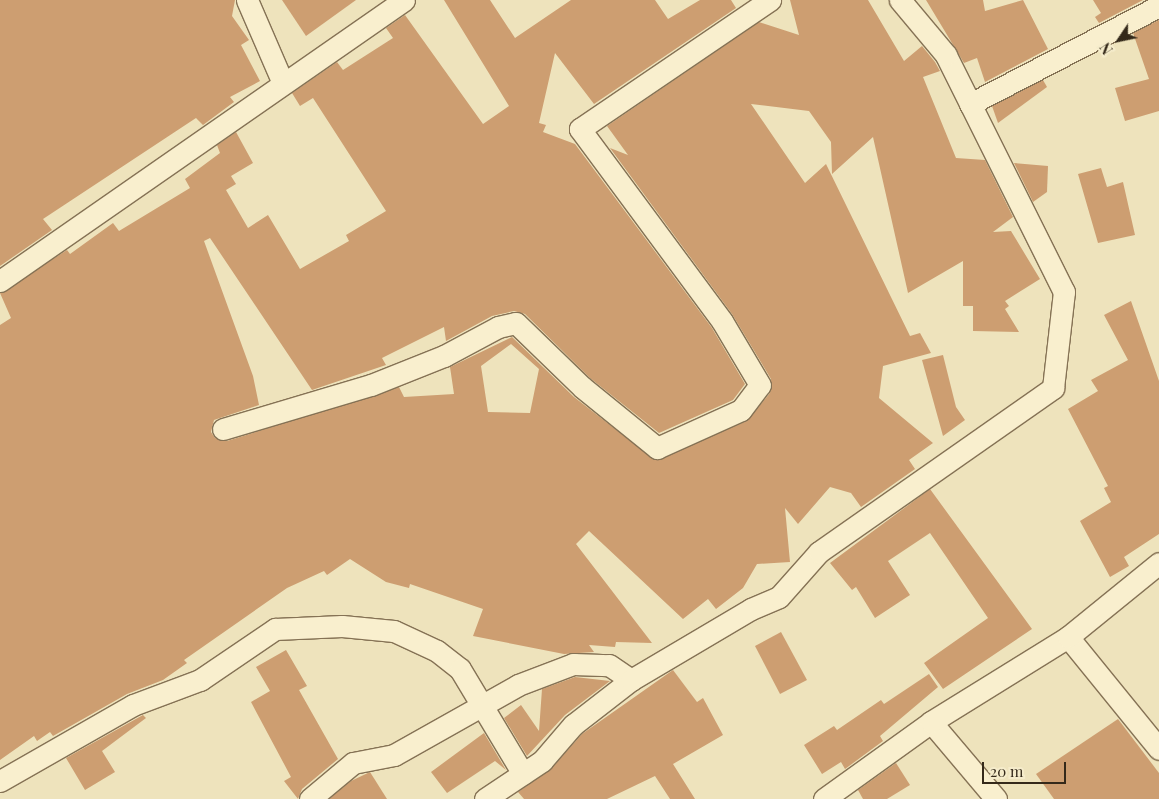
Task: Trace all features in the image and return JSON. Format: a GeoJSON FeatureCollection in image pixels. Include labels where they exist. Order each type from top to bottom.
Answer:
{"type":"FeatureCollection","features":[{"type":"Feature","properties":{"kind":"street"},"geometry":{"type":"LineString","coordinates":[[247,0],[283,83]]}},
{"type":"Feature","properties":{"kind":"street"},"geometry":{"type":"LineString","coordinates":[[0,281],[404,0]]}},
{"type":"Feature","properties":{"kind":"street"},"geometry":{"type":"LineString","coordinates":[[223,429],[371,385],[444,356],[498,326],[516,323],[582,387],[657,448],[741,410],[760,385],[722,321],[580,129],[770,0]]}},
{"type":"Feature","properties":{"kind":"street"},"geometry":{"type":"LineString","coordinates":[[485,799],[542,760],[573,724],[631,680],[751,609],[779,597],[819,552],[1053,388],[1064,292],[946,55],[900,0]]}},
{"type":"Feature","properties":{"kind":"street"},"geometry":{"type":"LineString","coordinates":[[970,104],[1159,6]]}},
{"type":"Feature","properties":{"kind":"street"},"geometry":{"type":"LineString","coordinates":[[824,799],[931,722],[1068,637],[1159,563]]}},
{"type":"Feature","properties":{"kind":"street"},"geometry":{"type":"LineString","coordinates":[[0,781],[133,705],[200,680],[275,629],[342,626],[394,631],[437,652],[460,669],[480,707],[523,774]]}},
{"type":"Feature","properties":{"kind":"street"},"geometry":{"type":"LineString","coordinates":[[1068,637],[1159,748]]}},
{"type":"Feature","properties":{"kind":"street"},"geometry":{"type":"LineString","coordinates":[[310,799],[353,764],[394,756],[518,685],[574,664],[609,665],[631,680]]}},
{"type":"Feature","properties":{"kind":"street"},"geometry":{"type":"LineString","coordinates":[[931,722],[996,799]]}},
{"type":"Feature","properties":{"kind":"building"},"geometry":{"type":"Polygon","coordinates":[[[0,0],[235,0],[232,16],[249,40],[241,45],[260,81],[230,97],[234,102],[203,125],[196,118],[43,219],[52,230],[0,266],[0,0]]]}},
{"type":"Feature","properties":{"kind":"building"},"geometry":{"type":"Polygon","coordinates":[[[282,0],[356,0],[306,36],[282,0]]]}},
{"type":"Feature","properties":{"kind":"building"},"geometry":{"type":"Polygon","coordinates":[[[444,0],[490,0],[515,38],[571,0],[655,0],[668,19],[700,0],[731,0],[736,8],[594,104],[555,53],[539,123],[546,125],[543,132],[575,144],[712,328],[745,384],[733,400],[659,433],[590,378],[525,314],[514,311],[492,316],[446,341],[444,327],[382,358],[386,365],[312,390],[210,238],[204,241],[253,376],[259,405],[214,420],[211,432],[215,438],[227,441],[399,387],[404,397],[454,394],[450,367],[512,337],[574,397],[655,460],[747,421],[770,393],[771,379],[732,314],[610,148],[628,155],[607,126],[759,22],[799,35],[790,0],[868,0],[904,61],[922,46],[940,71],[923,77],[956,158],[985,160],[1013,217],[993,232],[1011,231],[1040,279],[1005,301],[1009,306],[1005,309],[1019,332],[973,331],[973,306],[963,306],[963,261],[908,293],[873,137],[832,174],[831,142],[809,111],[751,104],[805,183],[826,164],[910,336],[920,333],[931,353],[883,366],[879,398],[933,443],[909,460],[915,469],[861,507],[851,493],[830,487],[798,524],[785,508],[790,562],[757,564],[743,588],[716,609],[708,599],[683,619],[589,531],[576,544],[652,643],[616,642],[615,647],[589,645],[594,652],[564,654],[473,636],[483,609],[410,584],[409,588],[386,582],[350,559],[327,575],[324,571],[287,588],[184,660],[187,663],[163,680],[127,694],[53,736],[50,732],[37,741],[34,736],[0,760],[0,325],[11,318],[0,293],[67,250],[70,254],[113,223],[119,231],[190,188],[185,179],[220,153],[217,145],[236,132],[253,163],[231,176],[236,184],[226,190],[248,228],[268,215],[300,269],[349,241],[346,235],[386,211],[313,98],[300,106],[292,93],[337,62],[343,70],[393,38],[386,28],[405,15],[483,124],[509,106],[444,0]],[[511,344],[481,366],[488,412],[530,413],[539,369],[511,344]]]}},
{"type":"Feature","properties":{"kind":"building"},"geometry":{"type":"Polygon","coordinates":[[[926,0],[983,0],[985,11],[1023,0],[1048,49],[985,82],[977,58],[964,63],[926,0]]]}},
{"type":"Feature","properties":{"kind":"building"},"geometry":{"type":"Polygon","coordinates":[[[1093,0],[1143,0],[1099,23],[1095,17],[1101,13],[1093,0]]]}},
{"type":"Feature","properties":{"kind":"building"},"geometry":{"type":"Polygon","coordinates":[[[1159,20],[1159,111],[1125,121],[1115,88],[1149,79],[1133,33],[1159,20]]]}},
{"type":"Feature","properties":{"kind":"building"},"geometry":{"type":"Polygon","coordinates":[[[1043,80],[1047,87],[998,123],[992,106],[1043,80]]]}},
{"type":"Feature","properties":{"kind":"building"},"geometry":{"type":"Polygon","coordinates":[[[1014,163],[1048,166],[1047,192],[1033,202],[1014,163]]]}},
{"type":"Feature","properties":{"kind":"building"},"geometry":{"type":"Polygon","coordinates":[[[1101,168],[1107,187],[1123,182],[1135,235],[1098,243],[1078,174],[1101,168]]]}},
{"type":"Feature","properties":{"kind":"building"},"geometry":{"type":"Polygon","coordinates":[[[1131,301],[1159,381],[1159,534],[1124,557],[1129,566],[1110,577],[1080,521],[1111,502],[1104,488],[1108,486],[1068,409],[1098,391],[1091,380],[1128,360],[1104,315],[1131,301]]]}},
{"type":"Feature","properties":{"kind":"building"},"geometry":{"type":"Polygon","coordinates":[[[943,355],[956,407],[965,420],[943,436],[922,360],[943,355]]]}},
{"type":"Feature","properties":{"kind":"building"},"geometry":{"type":"Polygon","coordinates":[[[930,489],[1032,629],[943,689],[924,663],[988,618],[930,533],[888,561],[910,595],[875,618],[856,587],[852,590],[830,563],[930,489]]]}},
{"type":"Feature","properties":{"kind":"building"},"geometry":{"type":"Polygon","coordinates":[[[781,632],[807,680],[780,694],[755,646],[781,632]]]}},
{"type":"Feature","properties":{"kind":"building"},"geometry":{"type":"Polygon","coordinates":[[[286,650],[307,686],[299,690],[338,759],[302,789],[298,799],[284,781],[291,777],[251,702],[270,691],[256,667],[286,650]]]}},
{"type":"Feature","properties":{"kind":"building"},"geometry":{"type":"Polygon","coordinates":[[[673,670],[697,702],[703,698],[723,735],[673,764],[695,799],[670,799],[655,776],[607,799],[524,799],[518,792],[551,769],[582,734],[673,670]]]}},
{"type":"Feature","properties":{"kind":"building"},"geometry":{"type":"Polygon","coordinates":[[[929,674],[938,687],[880,736],[883,741],[845,769],[841,762],[822,774],[804,745],[834,726],[837,730],[881,700],[884,704],[929,674]]]}},
{"type":"Feature","properties":{"kind":"building"},"geometry":{"type":"Polygon","coordinates":[[[575,677],[610,681],[565,715],[527,756],[504,718],[521,705],[539,731],[542,689],[575,677]]]}},
{"type":"Feature","properties":{"kind":"building"},"geometry":{"type":"Polygon","coordinates":[[[143,715],[146,718],[102,751],[115,772],[85,790],[66,758],[143,715]]]}},
{"type":"Feature","properties":{"kind":"building"},"geometry":{"type":"Polygon","coordinates":[[[1118,719],[1159,773],[1159,799],[1054,799],[1036,774],[1118,719]]]}},
{"type":"Feature","properties":{"kind":"building"},"geometry":{"type":"Polygon","coordinates":[[[484,733],[506,770],[495,761],[447,793],[431,772],[484,733]]]}},
{"type":"Feature","properties":{"kind":"building"},"geometry":{"type":"Polygon","coordinates":[[[896,763],[910,785],[887,799],[863,799],[858,790],[896,763]]]}},
{"type":"Feature","properties":{"kind":"building"},"geometry":{"type":"Polygon","coordinates":[[[370,772],[387,799],[329,799],[351,781],[370,772]]]}}]}
